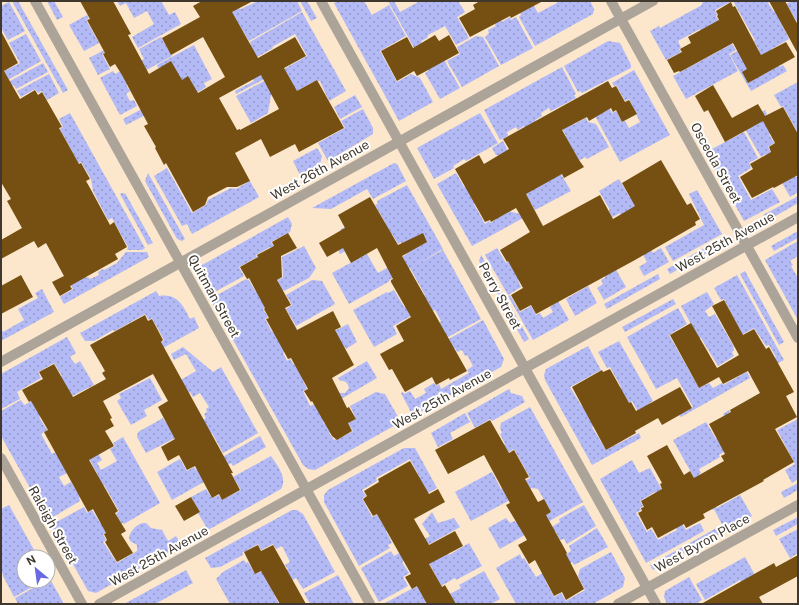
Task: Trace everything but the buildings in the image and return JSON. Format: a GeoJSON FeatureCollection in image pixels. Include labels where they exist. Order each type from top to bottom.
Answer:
{"type":"FeatureCollection","features":[{"type":"Feature","properties":{"kind":"street","name":"Quitman Street"},"geometry":{"type":"LineString","coordinates":[[35,1],[370,604]]}},
{"type":"Feature","properties":{"kind":"street","name":"Perry Street"},"geometry":{"type":"LineString","coordinates":[[321,1],[656,604]]}},
{"type":"Feature","properties":{"kind":"street","name":"Osceola Street"},"geometry":{"type":"LineString","coordinates":[[612,1],[798,338]]}},
{"type":"Feature","properties":{"kind":"street","name":"West 26th Avenue"},"geometry":{"type":"LineString","coordinates":[[1,362],[653,1]]}},
{"type":"Feature","properties":{"kind":"street","name":"West 25th Avenue"},"geometry":{"type":"LineString","coordinates":[[99,604],[798,217]]}},
{"type":"Feature","properties":{"kind":"street","name":"Raleigh Street"},"geometry":{"type":"LineString","coordinates":[[1,458],[82,604]]}},
{"type":"Feature","properties":{"kind":"street","name":"West Byron Place"},"geometry":{"type":"LineString","coordinates":[[618,604],[798,505]]}},
{"type":"Feature","properties":{"kind":"shaded area"},"geometry":{"type":"Polygon","coordinates":[[[12,1],[18,1],[68,90],[63,93],[12,1]]]}},
{"type":"Feature","properties":{"kind":"shaded area"},"geometry":{"type":"Polygon","coordinates":[[[47,1],[54,1],[63,17],[57,20],[47,1]]]}},
{"type":"Feature","properties":{"kind":"shaded area"},"geometry":{"type":"Polygon","coordinates":[[[117,1],[161,1],[169,15],[175,12],[181,24],[138,48],[132,37],[154,24],[147,11],[134,18],[126,3],[120,6],[117,1]]]}},
{"type":"Feature","properties":{"kind":"shaded area"},"geometry":{"type":"Polygon","coordinates":[[[258,1],[297,1],[302,11],[249,41],[241,28],[217,33],[235,8],[241,9],[258,1]]]}},
{"type":"Feature","properties":{"kind":"shaded area"},"geometry":{"type":"Polygon","coordinates":[[[300,1],[307,1],[317,18],[311,21],[300,1]]]}},
{"type":"Feature","properties":{"kind":"shaded area"},"geometry":{"type":"Polygon","coordinates":[[[338,1],[364,1],[372,15],[389,5],[406,36],[380,51],[397,82],[411,74],[420,78],[433,102],[399,121],[334,3],[338,1]]]}},
{"type":"Feature","properties":{"kind":"shaded area"},"geometry":{"type":"Polygon","coordinates":[[[388,1],[394,1],[400,12],[420,1],[458,1],[465,12],[457,17],[469,38],[456,45],[445,26],[428,35],[427,38],[421,41],[425,48],[417,53],[388,1]]]}},
{"type":"Feature","properties":{"kind":"shaded area"},"geometry":{"type":"Polygon","coordinates":[[[491,1],[502,22],[510,17],[511,20],[516,17],[533,48],[501,65],[485,37],[489,33],[488,30],[496,26],[484,5],[491,1]]]}},
{"type":"Feature","properties":{"kind":"shaded area"},"geometry":{"type":"Polygon","coordinates":[[[531,1],[538,13],[557,3],[556,1],[590,1],[594,9],[593,14],[535,46],[519,17],[521,15],[520,13],[531,1]]]}},
{"type":"Feature","properties":{"kind":"shaded area"},"geometry":{"type":"Polygon","coordinates":[[[705,1],[732,1],[715,10],[716,16],[731,44],[714,53],[700,29],[678,41],[681,52],[666,60],[650,31],[659,26],[660,28],[702,5],[705,1]]]}},
{"type":"Feature","properties":{"kind":"shaded area"},"geometry":{"type":"Polygon","coordinates":[[[733,1],[771,1],[768,3],[774,12],[775,11],[789,39],[770,50],[779,67],[783,65],[787,71],[751,91],[730,55],[749,44],[754,53],[759,50],[733,1]]]}},
{"type":"Feature","properties":{"kind":"shaded area"},"geometry":{"type":"Polygon","coordinates":[[[792,1],[798,1],[798,23],[786,4],[792,1]]]}},
{"type":"Feature","properties":{"kind":"shaded area"},"geometry":{"type":"Polygon","coordinates":[[[9,2],[25,31],[8,40],[1,28],[1,6],[9,2]]]}},
{"type":"Feature","properties":{"kind":"shaded area"},"geometry":{"type":"Polygon","coordinates":[[[302,12],[346,91],[329,101],[320,81],[317,80],[295,92],[290,84],[271,95],[268,113],[251,123],[236,96],[286,71],[284,69],[307,56],[295,34],[254,59],[246,47],[251,44],[250,42],[302,12]]]}},
{"type":"Feature","properties":{"kind":"shaded area"},"geometry":{"type":"Polygon","coordinates":[[[87,15],[89,18],[86,20],[99,43],[84,51],[69,25],[87,15]]]}},
{"type":"Feature","properties":{"kind":"shaded area"},"geometry":{"type":"Polygon","coordinates":[[[26,34],[41,61],[1,84],[1,73],[20,63],[9,43],[26,34]]]}},
{"type":"Feature","properties":{"kind":"shaded area"},"geometry":{"type":"Polygon","coordinates":[[[476,36],[483,37],[499,66],[462,87],[447,61],[460,54],[457,47],[476,36]]]}},
{"type":"Feature","properties":{"kind":"shaded area"},"geometry":{"type":"Polygon","coordinates":[[[161,37],[172,56],[141,73],[143,77],[126,85],[130,91],[126,94],[130,101],[134,100],[137,106],[120,115],[100,78],[113,71],[115,74],[144,59],[139,49],[161,37]]]}},
{"type":"Feature","properties":{"kind":"shaded area"},"geometry":{"type":"Polygon","coordinates":[[[123,40],[128,40],[102,54],[110,69],[98,75],[89,58],[123,40]]]}},
{"type":"Feature","properties":{"kind":"shaded area"},"geometry":{"type":"Polygon","coordinates":[[[608,41],[620,43],[631,65],[631,68],[582,93],[580,91],[578,92],[564,66],[608,41]]]}},
{"type":"Feature","properties":{"kind":"shaded area"},"geometry":{"type":"Polygon","coordinates":[[[732,44],[736,50],[729,54],[738,71],[686,99],[673,76],[732,44]]]}},
{"type":"Feature","properties":{"kind":"shaded area"},"geometry":{"type":"Polygon","coordinates":[[[194,45],[212,79],[204,83],[206,87],[193,95],[173,101],[126,125],[123,119],[168,95],[167,78],[161,67],[158,68],[157,65],[194,45]]]}},
{"type":"Feature","properties":{"kind":"shaded area"},"geometry":{"type":"Polygon","coordinates":[[[419,54],[443,58],[460,88],[440,99],[425,73],[428,71],[419,54]]]}},
{"type":"Feature","properties":{"kind":"shaded area"},"geometry":{"type":"Polygon","coordinates":[[[43,63],[48,72],[16,89],[14,85],[1,92],[1,86],[43,63]]]}},
{"type":"Feature","properties":{"kind":"shaded area"},"geometry":{"type":"Polygon","coordinates":[[[244,63],[266,78],[236,94],[235,91],[254,81],[244,63]]]}},
{"type":"Feature","properties":{"kind":"shaded area"},"geometry":{"type":"Polygon","coordinates":[[[562,67],[576,94],[574,95],[576,98],[551,111],[549,108],[541,113],[542,116],[535,120],[541,130],[530,136],[524,126],[518,130],[516,127],[507,132],[508,136],[500,140],[484,110],[562,67]]]}},
{"type":"Feature","properties":{"kind":"shaded area"},"geometry":{"type":"Polygon","coordinates":[[[634,70],[670,135],[620,162],[594,114],[606,102],[612,113],[616,111],[622,122],[625,121],[629,128],[640,122],[629,99],[625,101],[616,85],[614,86],[612,83],[634,70]]]}},
{"type":"Feature","properties":{"kind":"shaded area"},"geometry":{"type":"Polygon","coordinates":[[[49,74],[59,93],[47,100],[42,91],[38,93],[35,89],[21,97],[17,91],[49,74]]]}},
{"type":"Feature","properties":{"kind":"shaded area"},"geometry":{"type":"Polygon","coordinates":[[[798,82],[798,133],[783,106],[781,107],[774,95],[798,82]]]}},
{"type":"Feature","properties":{"kind":"shaded area"},"geometry":{"type":"Polygon","coordinates":[[[355,95],[362,107],[340,119],[334,107],[355,95]]]}},
{"type":"Feature","properties":{"kind":"shaded area"},"geometry":{"type":"Polygon","coordinates":[[[563,106],[573,125],[586,118],[588,122],[596,124],[609,147],[587,159],[585,157],[572,165],[558,140],[566,136],[560,125],[563,106]]]}},
{"type":"Feature","properties":{"kind":"shaded area"},"geometry":{"type":"Polygon","coordinates":[[[363,109],[373,128],[373,134],[328,161],[318,143],[345,128],[341,121],[363,109]]]}},
{"type":"Feature","properties":{"kind":"shaded area"},"geometry":{"type":"Polygon","coordinates":[[[765,110],[774,131],[769,134],[774,143],[768,147],[784,178],[793,173],[796,177],[798,176],[798,192],[790,197],[766,154],[761,157],[741,122],[765,110]]]}},
{"type":"Feature","properties":{"kind":"shaded area"},"geometry":{"type":"Polygon","coordinates":[[[70,113],[145,248],[142,250],[127,250],[128,247],[112,218],[108,220],[93,191],[91,179],[81,162],[78,163],[60,129],[63,127],[59,119],[70,113]]]}},
{"type":"Feature","properties":{"kind":"shaded area"},"geometry":{"type":"Polygon","coordinates":[[[480,113],[498,143],[466,161],[464,159],[453,166],[454,168],[434,179],[417,148],[480,113]]]}},
{"type":"Feature","properties":{"kind":"shaded area"},"geometry":{"type":"Polygon","coordinates":[[[744,132],[758,158],[749,163],[751,168],[738,176],[751,200],[772,189],[780,202],[744,221],[708,156],[712,149],[744,132]]]}},
{"type":"Feature","properties":{"kind":"shaded area"},"geometry":{"type":"Polygon","coordinates":[[[503,141],[508,151],[556,166],[571,191],[535,210],[524,191],[499,190],[474,204],[485,224],[489,221],[491,223],[496,219],[495,218],[508,211],[520,214],[523,218],[472,246],[437,184],[456,173],[464,187],[489,173],[506,170],[498,155],[496,155],[492,148],[503,141]]]}},
{"type":"Feature","properties":{"kind":"shaded area"},"geometry":{"type":"Polygon","coordinates":[[[317,148],[322,156],[320,164],[300,175],[293,161],[317,148]]]}},
{"type":"Feature","properties":{"kind":"shaded area"},"geometry":{"type":"Polygon","coordinates":[[[394,163],[397,164],[406,181],[373,199],[367,189],[331,209],[312,208],[394,163]]]}},
{"type":"Feature","properties":{"kind":"shaded area"},"geometry":{"type":"Polygon","coordinates":[[[167,168],[192,213],[206,205],[208,200],[231,188],[236,189],[250,181],[259,197],[192,234],[187,224],[182,226],[154,176],[167,168]]]}},
{"type":"Feature","properties":{"kind":"shaded area"},"geometry":{"type":"Polygon","coordinates":[[[148,173],[185,239],[182,241],[177,239],[145,181],[148,173]]]}},
{"type":"Feature","properties":{"kind":"shaded area"},"geometry":{"type":"Polygon","coordinates":[[[619,179],[630,198],[638,193],[645,204],[631,215],[653,253],[661,248],[669,262],[644,276],[639,267],[647,262],[620,213],[605,221],[601,215],[610,210],[599,191],[619,179]]]}},
{"type":"Feature","properties":{"kind":"shaded area"},"geometry":{"type":"Polygon","coordinates":[[[407,185],[443,249],[415,265],[443,250],[481,319],[406,360],[441,321],[435,310],[432,311],[429,306],[393,326],[397,334],[374,347],[353,310],[387,292],[388,293],[394,290],[404,307],[425,295],[410,268],[349,304],[332,273],[367,254],[378,273],[403,259],[402,257],[407,254],[401,242],[398,244],[392,234],[369,238],[340,254],[338,245],[341,229],[347,226],[366,233],[385,222],[375,205],[378,203],[377,201],[407,185]]]}},
{"type":"Feature","properties":{"kind":"shaded area"},"geometry":{"type":"Polygon","coordinates":[[[697,190],[722,234],[673,261],[665,247],[704,225],[689,194],[697,190]]]}},
{"type":"Feature","properties":{"kind":"shaded area"},"geometry":{"type":"Polygon","coordinates":[[[125,193],[153,243],[148,245],[120,194],[125,193]]]}},
{"type":"Feature","properties":{"kind":"shaded area"},"geometry":{"type":"Polygon","coordinates":[[[798,196],[798,203],[767,221],[763,215],[798,196]]]}},
{"type":"Feature","properties":{"kind":"shaded area"},"geometry":{"type":"Polygon","coordinates":[[[288,217],[292,224],[290,232],[271,242],[274,247],[270,247],[256,255],[257,257],[239,267],[244,276],[209,295],[195,269],[288,217]]]}},
{"type":"Feature","properties":{"kind":"shaded area"},"geometry":{"type":"Polygon","coordinates":[[[798,231],[798,238],[774,251],[771,246],[798,231]]]}},
{"type":"Feature","properties":{"kind":"shaded area"},"geometry":{"type":"Polygon","coordinates":[[[717,241],[719,246],[670,274],[667,269],[717,241]]]}},
{"type":"Feature","properties":{"kind":"shaded area"},"geometry":{"type":"Polygon","coordinates":[[[798,241],[798,256],[790,261],[793,265],[791,266],[798,278],[798,320],[765,260],[798,241]]]}},
{"type":"Feature","properties":{"kind":"shaded area"},"geometry":{"type":"Polygon","coordinates":[[[304,246],[316,268],[309,278],[284,291],[282,289],[262,300],[265,307],[263,309],[268,317],[265,319],[272,332],[292,321],[297,329],[279,339],[286,351],[283,353],[287,361],[290,359],[294,365],[313,355],[305,380],[303,381],[307,389],[303,391],[310,406],[284,420],[337,392],[345,393],[349,388],[348,385],[345,381],[340,381],[338,378],[367,361],[377,378],[341,399],[323,422],[331,432],[329,433],[334,440],[337,440],[353,431],[348,423],[356,419],[350,406],[376,392],[385,394],[401,422],[315,470],[308,469],[303,465],[210,299],[246,279],[248,279],[256,292],[277,280],[279,283],[278,280],[283,277],[282,257],[304,246]]]}},
{"type":"Feature","properties":{"kind":"shaded area"},"geometry":{"type":"Polygon","coordinates":[[[497,248],[506,263],[521,255],[539,268],[569,320],[533,340],[508,296],[510,295],[520,312],[531,306],[536,315],[540,313],[543,318],[553,312],[550,307],[553,305],[534,270],[518,280],[521,287],[508,295],[485,255],[497,248]]]}},
{"type":"Feature","properties":{"kind":"shaded area"},"geometry":{"type":"Polygon","coordinates":[[[126,252],[147,252],[149,257],[64,304],[60,297],[73,289],[64,274],[79,266],[86,278],[88,277],[90,279],[99,275],[98,272],[103,269],[104,270],[117,263],[126,252]]]}},
{"type":"Feature","properties":{"kind":"shaded area"},"geometry":{"type":"Polygon","coordinates":[[[481,255],[529,339],[524,342],[479,261],[481,255]]]}},
{"type":"Feature","properties":{"kind":"shaded area"},"geometry":{"type":"Polygon","coordinates":[[[616,270],[626,287],[604,300],[597,288],[603,284],[601,280],[605,278],[605,276],[616,270]]]}},
{"type":"Feature","properties":{"kind":"shaded area"},"geometry":{"type":"Polygon","coordinates":[[[745,271],[784,342],[779,345],[740,274],[745,271]]]}},
{"type":"Feature","properties":{"kind":"shaded area"},"geometry":{"type":"Polygon","coordinates":[[[658,274],[660,279],[607,309],[604,304],[658,274]]]}},
{"type":"Feature","properties":{"kind":"shaded area"},"geometry":{"type":"Polygon","coordinates":[[[737,275],[784,360],[774,365],[772,360],[776,357],[769,345],[766,346],[754,328],[742,335],[724,299],[721,300],[714,288],[737,275]]]}},
{"type":"Feature","properties":{"kind":"shaded area"},"geometry":{"type":"Polygon","coordinates":[[[312,280],[322,281],[335,304],[296,326],[286,309],[292,305],[286,295],[312,280]]]}},
{"type":"Feature","properties":{"kind":"shaded area"},"geometry":{"type":"Polygon","coordinates":[[[588,286],[597,303],[575,316],[566,299],[588,286]]]}},
{"type":"Feature","properties":{"kind":"shaded area"},"geometry":{"type":"Polygon","coordinates":[[[42,289],[54,312],[1,341],[1,328],[3,332],[24,320],[18,309],[38,298],[35,293],[42,289]]]}},
{"type":"Feature","properties":{"kind":"shaded area"},"geometry":{"type":"Polygon","coordinates":[[[156,291],[159,296],[170,296],[179,301],[190,319],[194,317],[199,328],[163,348],[161,343],[164,340],[152,318],[149,320],[145,314],[94,341],[85,341],[80,333],[156,291]]]}},
{"type":"Feature","properties":{"kind":"shaded area"},"geometry":{"type":"Polygon","coordinates":[[[707,292],[714,304],[705,311],[709,317],[715,314],[734,347],[732,352],[734,356],[718,366],[701,338],[699,338],[681,306],[707,292]]]}},
{"type":"Feature","properties":{"kind":"shaded area"},"geometry":{"type":"Polygon","coordinates":[[[673,299],[676,304],[625,332],[622,327],[673,299]]]}},
{"type":"Feature","properties":{"kind":"shaded area"},"geometry":{"type":"Polygon","coordinates":[[[678,308],[687,324],[669,335],[699,388],[709,383],[713,388],[722,383],[723,385],[747,372],[750,378],[681,417],[679,415],[693,407],[677,378],[656,389],[627,337],[678,308]]]}},
{"type":"Feature","properties":{"kind":"shaded area"},"geometry":{"type":"Polygon","coordinates":[[[483,320],[504,359],[501,367],[413,416],[401,393],[403,392],[404,394],[410,391],[415,399],[426,393],[424,389],[434,383],[436,386],[439,384],[441,389],[469,373],[467,370],[473,366],[467,355],[465,356],[462,350],[457,352],[455,348],[452,350],[445,341],[483,320]]]}},
{"type":"Feature","properties":{"kind":"shaded area"},"geometry":{"type":"Polygon","coordinates":[[[348,324],[357,342],[346,349],[343,345],[327,354],[327,335],[348,324]]]}},
{"type":"Feature","properties":{"kind":"shaded area"},"geometry":{"type":"Polygon","coordinates":[[[67,337],[76,353],[70,357],[75,364],[80,361],[94,385],[70,397],[53,381],[62,376],[54,363],[38,372],[41,378],[17,392],[20,399],[1,409],[1,374],[67,337]]]}},
{"type":"Feature","properties":{"kind":"shaded area"},"geometry":{"type":"Polygon","coordinates":[[[619,341],[653,401],[649,403],[654,412],[642,419],[632,401],[592,427],[606,450],[639,433],[641,438],[592,465],[545,380],[544,375],[546,369],[588,346],[601,370],[570,387],[582,407],[621,387],[610,367],[607,368],[598,352],[619,341]]]}},
{"type":"Feature","properties":{"kind":"shaded area"},"geometry":{"type":"Polygon","coordinates":[[[183,347],[213,372],[221,367],[258,433],[223,453],[212,433],[209,434],[201,421],[206,418],[204,414],[207,412],[206,409],[209,407],[200,393],[193,397],[190,392],[187,394],[179,381],[196,371],[186,354],[174,360],[171,354],[183,347]]]}},
{"type":"Feature","properties":{"kind":"shaded area"},"geometry":{"type":"Polygon","coordinates":[[[150,378],[162,400],[144,410],[147,416],[131,425],[117,401],[121,398],[119,394],[150,378]]]}},
{"type":"Feature","properties":{"kind":"shaded area"},"geometry":{"type":"Polygon","coordinates":[[[509,389],[511,393],[522,396],[525,402],[492,421],[490,419],[475,428],[467,413],[509,389]]]}},
{"type":"Feature","properties":{"kind":"shaded area"},"geometry":{"type":"Polygon","coordinates":[[[759,394],[774,421],[719,455],[720,457],[699,469],[701,473],[699,474],[717,508],[740,495],[752,516],[725,530],[714,509],[712,510],[673,440],[706,422],[716,439],[732,431],[723,414],[729,410],[737,425],[756,414],[748,400],[759,394]]]}},
{"type":"Feature","properties":{"kind":"shaded area"},"geometry":{"type":"Polygon","coordinates":[[[21,400],[24,405],[32,401],[58,406],[39,417],[47,430],[41,434],[52,454],[60,450],[67,473],[59,477],[64,486],[71,482],[80,497],[80,501],[48,520],[1,436],[1,411],[21,400]]]}},
{"type":"Feature","properties":{"kind":"shaded area"},"geometry":{"type":"Polygon","coordinates":[[[530,407],[583,502],[500,549],[488,528],[506,518],[510,523],[551,512],[538,489],[532,488],[471,521],[455,492],[492,472],[501,489],[506,486],[508,490],[530,478],[514,449],[493,461],[488,453],[505,444],[500,434],[502,433],[500,428],[501,423],[530,407]]]}},
{"type":"Feature","properties":{"kind":"shaded area"},"geometry":{"type":"Polygon","coordinates":[[[465,413],[470,422],[450,433],[453,439],[438,447],[431,433],[465,413]]]}},
{"type":"Feature","properties":{"kind":"shaded area"},"geometry":{"type":"Polygon","coordinates":[[[179,416],[175,438],[146,453],[137,437],[138,432],[163,418],[166,423],[179,416]]]}},
{"type":"Feature","properties":{"kind":"shaded area"},"geometry":{"type":"Polygon","coordinates":[[[798,419],[798,479],[792,483],[785,470],[795,464],[777,430],[798,419]]]}},
{"type":"Feature","properties":{"kind":"shaded area"},"geometry":{"type":"Polygon","coordinates":[[[260,436],[266,447],[233,466],[231,463],[208,475],[224,456],[260,436]]]}},
{"type":"Feature","properties":{"kind":"shaded area"},"geometry":{"type":"Polygon","coordinates":[[[123,437],[160,503],[124,524],[121,523],[116,514],[119,511],[104,485],[81,498],[75,487],[98,475],[88,457],[97,451],[102,460],[97,463],[101,470],[117,461],[110,449],[115,446],[113,443],[123,437]]]}},
{"type":"Feature","properties":{"kind":"shaded area"},"geometry":{"type":"Polygon","coordinates":[[[404,448],[415,448],[437,488],[419,498],[402,485],[419,476],[404,448]]]}},
{"type":"Feature","properties":{"kind":"shaded area"},"geometry":{"type":"Polygon","coordinates":[[[404,448],[410,459],[376,478],[377,481],[362,490],[366,496],[362,498],[372,517],[394,506],[388,529],[386,531],[392,543],[388,545],[390,548],[359,566],[324,502],[324,495],[328,490],[404,448]]]}},
{"type":"Feature","properties":{"kind":"shaded area"},"geometry":{"type":"Polygon","coordinates":[[[271,456],[279,467],[282,476],[283,485],[281,489],[208,530],[191,497],[206,489],[212,498],[219,495],[222,500],[241,490],[233,477],[271,456]]]}},
{"type":"Feature","properties":{"kind":"shaded area"},"geometry":{"type":"Polygon","coordinates":[[[180,459],[187,471],[194,467],[196,470],[202,467],[209,479],[172,500],[157,472],[180,459]]]}},
{"type":"Feature","properties":{"kind":"shaded area"},"geometry":{"type":"Polygon","coordinates":[[[632,460],[639,473],[650,468],[669,503],[663,506],[655,492],[640,501],[643,506],[640,508],[641,510],[636,513],[647,532],[651,529],[658,540],[677,530],[671,519],[681,522],[686,530],[700,523],[704,531],[646,563],[600,479],[632,460]]]}},
{"type":"Feature","properties":{"kind":"shaded area"},"geometry":{"type":"Polygon","coordinates":[[[798,483],[798,490],[784,498],[781,492],[798,483]]]}},
{"type":"Feature","properties":{"kind":"shaded area"},"geometry":{"type":"Polygon","coordinates":[[[9,505],[34,549],[16,549],[16,589],[28,589],[14,597],[3,576],[1,567],[1,509],[9,505]]]}},
{"type":"Feature","properties":{"kind":"shaded area"},"geometry":{"type":"Polygon","coordinates":[[[584,505],[596,526],[567,544],[564,539],[560,540],[556,532],[550,528],[560,522],[559,519],[584,505]]]}},
{"type":"Feature","properties":{"kind":"shaded area"},"geometry":{"type":"Polygon","coordinates":[[[84,507],[87,513],[92,510],[100,523],[115,514],[114,528],[103,534],[106,540],[103,542],[117,563],[137,551],[137,545],[130,541],[129,537],[133,529],[143,523],[146,523],[151,528],[162,530],[168,541],[176,536],[181,545],[96,593],[88,591],[51,525],[84,507]]]}},
{"type":"Feature","properties":{"kind":"shaded area"},"geometry":{"type":"Polygon","coordinates":[[[292,510],[297,510],[303,514],[335,572],[303,589],[296,578],[274,590],[269,579],[288,569],[285,565],[290,562],[282,546],[276,549],[273,544],[261,550],[258,544],[242,553],[243,555],[220,567],[211,568],[205,558],[292,510]]]}},
{"type":"Feature","properties":{"kind":"shaded area"},"geometry":{"type":"Polygon","coordinates":[[[432,512],[438,523],[454,518],[460,527],[419,550],[420,552],[402,562],[409,573],[403,577],[408,586],[379,602],[361,568],[391,551],[394,556],[430,536],[422,524],[432,512]]]}},
{"type":"Feature","properties":{"kind":"shaded area"},"geometry":{"type":"Polygon","coordinates":[[[798,517],[798,524],[776,536],[773,530],[798,517]]]}},
{"type":"Feature","properties":{"kind":"shaded area"},"geometry":{"type":"Polygon","coordinates":[[[722,525],[725,531],[653,570],[650,565],[722,525]]]}},
{"type":"Feature","properties":{"kind":"shaded area"},"geometry":{"type":"Polygon","coordinates":[[[597,528],[608,547],[574,565],[572,562],[550,574],[551,577],[545,580],[554,597],[561,593],[566,601],[585,590],[578,576],[580,569],[611,552],[625,578],[623,587],[593,604],[516,604],[496,568],[520,554],[522,559],[524,558],[536,577],[552,568],[550,564],[571,551],[569,546],[597,528]]]}},
{"type":"Feature","properties":{"kind":"shaded area"},"geometry":{"type":"Polygon","coordinates":[[[798,529],[798,553],[790,558],[779,539],[798,529]]]}},
{"type":"Feature","properties":{"kind":"shaded area"},"geometry":{"type":"Polygon","coordinates":[[[440,540],[449,555],[469,543],[482,566],[456,580],[455,578],[425,595],[428,601],[425,602],[426,604],[383,604],[436,576],[428,561],[440,540]]]}},
{"type":"Feature","properties":{"kind":"shaded area"},"geometry":{"type":"Polygon","coordinates":[[[745,557],[756,577],[742,583],[740,580],[705,600],[696,584],[745,557]]]}},
{"type":"Feature","properties":{"kind":"shaded area"},"geometry":{"type":"Polygon","coordinates":[[[244,560],[246,563],[248,562],[255,574],[262,571],[274,591],[273,592],[279,604],[230,604],[216,579],[223,572],[244,560]]]}},
{"type":"Feature","properties":{"kind":"shaded area"},"geometry":{"type":"Polygon","coordinates":[[[186,570],[193,583],[155,604],[124,604],[186,570]]]}},
{"type":"Feature","properties":{"kind":"shaded area"},"geometry":{"type":"Polygon","coordinates":[[[484,571],[500,599],[491,604],[456,604],[446,596],[461,588],[459,585],[484,571]]]}},
{"type":"Feature","properties":{"kind":"shaded area"},"geometry":{"type":"Polygon","coordinates":[[[338,575],[354,604],[310,604],[304,593],[338,575]]]}},
{"type":"Feature","properties":{"kind":"shaded area"},"geometry":{"type":"Polygon","coordinates":[[[689,577],[702,600],[695,604],[667,604],[664,597],[665,591],[689,577]]]}},
{"type":"Feature","properties":{"kind":"shaded area"},"geometry":{"type":"Polygon","coordinates":[[[31,589],[56,589],[64,604],[18,604],[15,598],[31,589]]]}}]}
